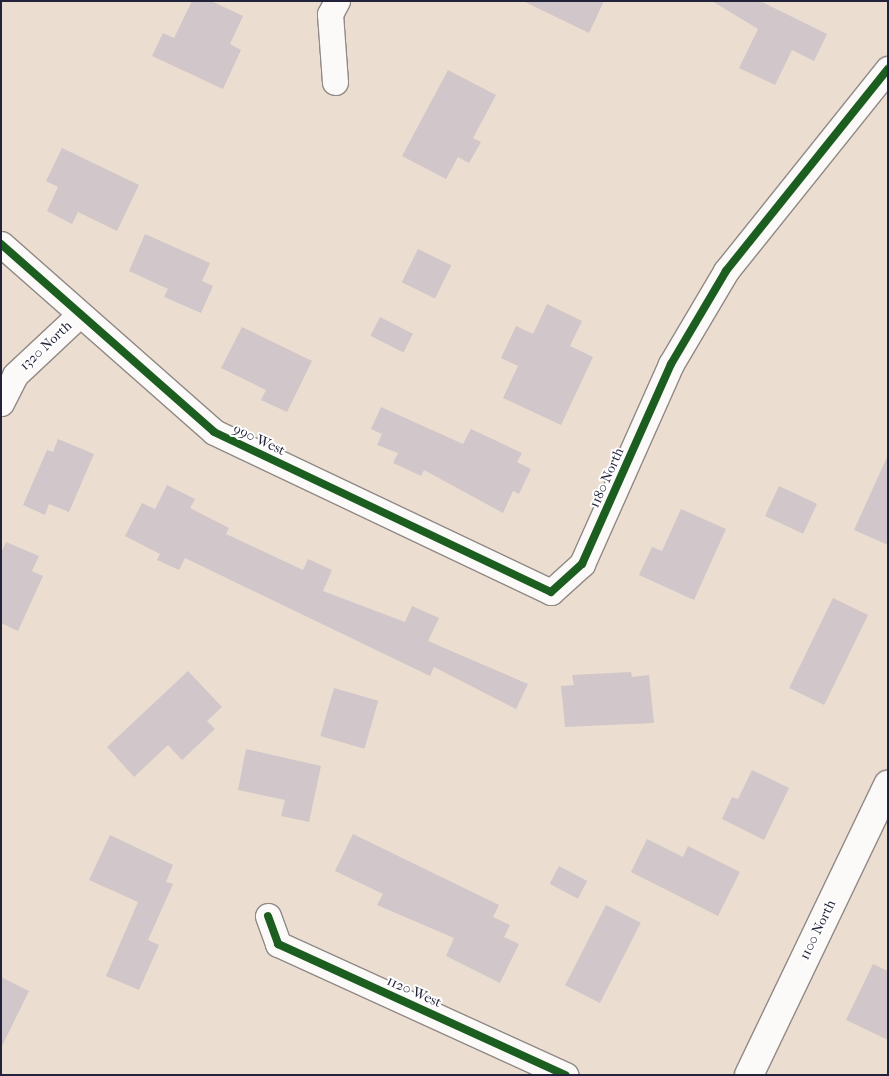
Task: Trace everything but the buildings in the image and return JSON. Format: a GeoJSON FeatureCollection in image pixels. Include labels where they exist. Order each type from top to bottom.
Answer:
{"type":"FeatureCollection","features":[{"type":"Feature","properties":{"kind":"main road","name":"1100 North"},"geometry":{"type":"LineString","coordinates":[[749,1075],[888,785]]}},
{"type":"Feature","properties":{"kind":"street"},"geometry":{"type":"LineString","coordinates":[[335,82],[330,14],[337,1]]}},
{"type":"Feature","properties":{"kind":"street","name":"1180 North"},"geometry":{"type":"LineString","coordinates":[[551,592],[582,564],[671,364],[726,271],[888,69]]}},
{"type":"Feature","properties":{"kind":"street","name":"990 West"},"geometry":{"type":"LineString","coordinates":[[1,244],[78,316],[214,432],[551,592]]}},
{"type":"Feature","properties":{"kind":"street","name":"1320 North"},"geometry":{"type":"LineString","coordinates":[[1,403],[15,375],[78,316]]}},
{"type":"Feature","properties":{"kind":"street","name":"1120 West"},"geometry":{"type":"LineString","coordinates":[[268,916],[278,944],[566,1075]]}},
{"type":"Feature","properties":{"kind":"cycle path"},"geometry":{"type":"LineString","coordinates":[[1,244],[214,432],[551,592],[582,564],[671,364],[726,271],[888,69]]}},
{"type":"Feature","properties":{"kind":"cycle path"},"geometry":{"type":"LineString","coordinates":[[268,916],[278,944],[566,1075]]}}]}
